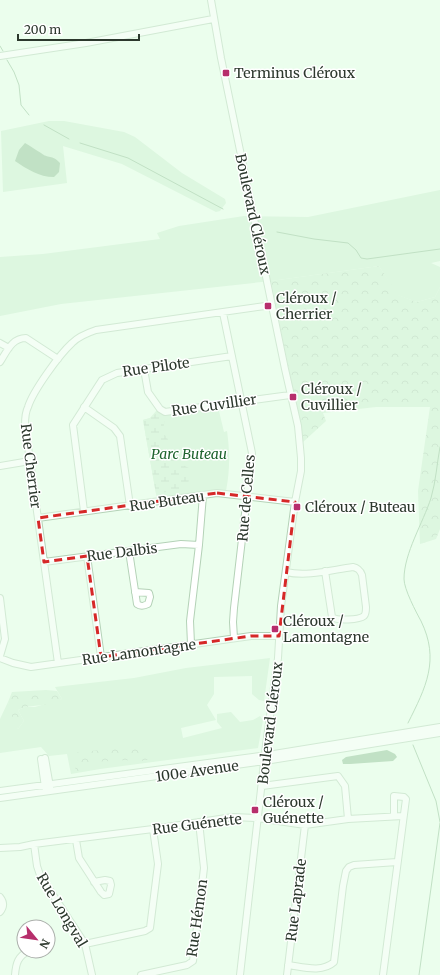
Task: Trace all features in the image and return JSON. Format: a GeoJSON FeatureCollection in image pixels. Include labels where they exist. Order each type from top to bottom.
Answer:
{"type":"FeatureCollection","features":[{"type":"Feature","properties":{"kind":"street","name":"Boulevard Cléroux"},"geometry":{"type":"LineString","coordinates":[[211,0],[213,19],[290,395],[298,426],[301,458],[301,471],[295,502],[286,572],[278,658],[265,754],[240,975]]}},
{"type":"Feature","properties":{"kind":"street"},"geometry":{"type":"LineString","coordinates":[[0,56],[86,43],[213,19]]}},
{"type":"Feature","properties":{"kind":"street","name":"Rue Cherrier"},"geometry":{"type":"LineString","coordinates":[[58,663],[25,425],[25,415],[32,400],[58,358],[72,343],[87,333],[96,330],[272,306]]}},
{"type":"Feature","properties":{"kind":"street","name":"Rue de Celles"},"geometry":{"type":"LineString","coordinates":[[223,313],[252,453],[234,608],[234,638]]}},
{"type":"Feature","properties":{"kind":"street"},"geometry":{"type":"LineString","coordinates":[[0,362],[16,340],[26,338],[58,358]]}},
{"type":"Feature","properties":{"kind":"street"},"geometry":{"type":"LineString","coordinates":[[0,343],[9,348]]}},
{"type":"Feature","properties":{"kind":"street","name":"Rue Pilote"},"geometry":{"type":"LineString","coordinates":[[84,511],[73,429],[75,421],[102,380],[117,373],[232,356]]}},
{"type":"Feature","properties":{"kind":"street","name":"Rue Cuvillier"},"geometry":{"type":"LineString","coordinates":[[144,369],[148,392],[162,411],[290,395]]}},
{"type":"Feature","properties":{"kind":"street"},"geometry":{"type":"LineString","coordinates":[[84,407],[114,428],[120,436],[130,506]]}},
{"type":"Feature","properties":{"kind":"street"},"geometry":{"type":"LineString","coordinates":[[0,466],[30,461]]}},
{"type":"Feature","properties":{"kind":"street","name":"Rue Buteau"},"geometry":{"type":"LineString","coordinates":[[38,518],[224,493],[295,502]]}},
{"type":"Feature","properties":{"kind":"street"},"geometry":{"type":"LineString","coordinates":[[191,644],[190,621],[203,496]]}},
{"type":"Feature","properties":{"kind":"street","name":"Rue Dalbis"},"geometry":{"type":"LineString","coordinates":[[44,562],[181,544],[199,545]]}},
{"type":"Feature","properties":{"kind":"street"},"geometry":{"type":"LineString","coordinates":[[129,551],[135,592]]}},
{"type":"Feature","properties":{"kind":"street"},"geometry":{"type":"LineString","coordinates":[[87,556],[101,657]]}},
{"type":"Feature","properties":{"kind":"street"},"geometry":{"type":"LineString","coordinates":[[286,572],[301,574],[353,567],[361,571],[366,607],[366,612],[361,618],[336,620],[332,617],[325,571]]}},
{"type":"Feature","properties":{"kind":"street"},"geometry":{"type":"LineString","coordinates":[[0,598],[5,639],[0,657]]}},
{"type":"Feature","properties":{"kind":"street","name":"Rue Lamontagne"},"geometry":{"type":"LineString","coordinates":[[0,657],[13,663],[31,667],[234,638],[263,635],[279,636]]}},
{"type":"Feature","properties":{"kind":"street","name":"100e Avenue"},"geometry":{"type":"LineString","coordinates":[[0,791],[265,754],[440,727]]}},
{"type":"Feature","properties":{"kind":"street","name":"100e Avenue"},"geometry":{"type":"LineString","coordinates":[[0,798],[265,761],[440,733]]}},
{"type":"Feature","properties":{"kind":"street"},"geometry":{"type":"LineString","coordinates":[[43,759],[49,791]]}},
{"type":"Feature","properties":{"kind":"street"},"geometry":{"type":"LineString","coordinates":[[262,786],[338,776],[345,786],[348,818]]}},
{"type":"Feature","properties":{"kind":"street"},"geometry":{"type":"LineString","coordinates":[[383,975],[406,799],[404,797],[396,796],[394,798],[394,815]]}},
{"type":"Feature","properties":{"kind":"street","name":"Rue Guénette"},"geometry":{"type":"LineString","coordinates":[[0,848],[76,840],[233,817],[258,818],[305,825],[348,818],[394,815],[403,816]]}},
{"type":"Feature","properties":{"kind":"street","name":"Rue Hémon"},"geometry":{"type":"LineString","coordinates":[[141,975],[187,965],[193,961],[204,868],[199,822]]}},
{"type":"Feature","properties":{"kind":"street","name":"Rue Laprade"},"geometry":{"type":"LineString","coordinates":[[287,975],[305,825]]}},
{"type":"Feature","properties":{"kind":"street"},"geometry":{"type":"LineString","coordinates":[[85,944],[145,931],[150,928],[158,864],[153,829]]}},
{"type":"Feature","properties":{"kind":"street"},"geometry":{"type":"LineString","coordinates":[[76,840],[79,858],[94,882]]}},
{"type":"Feature","properties":{"kind":"street","name":"Rue Longval"},"geometry":{"type":"LineString","coordinates":[[34,844],[37,866],[40,875],[85,944],[92,975]]}},
{"type":"Feature","properties":{"kind":"street"},"geometry":{"type":"LineString","coordinates":[[288,965],[319,969],[328,967],[334,962],[346,871],[349,867],[354,865],[397,862]]}},
{"type":"Feature","properties":{"kind":"street"},"geometry":{"type":"LineString","coordinates":[[0,897],[3,904],[0,912]]}},
{"type":"Feature","properties":{"kind":"street"},"geometry":{"type":"LineString","coordinates":[[15,975],[19,959]]}},
{"type":"Feature","properties":{"kind":"highlighted area"},"geometry":{"type":"Polygon","coordinates":[[[217,493],[295,502],[279,636],[251,636],[101,657],[87,556],[44,562],[38,518],[217,493]]]}},
{"type":"Feature","properties":{"kind":"green space"},"geometry":{"type":"Polygon","coordinates":[[[49,121],[64,121],[124,132],[135,137],[182,173],[225,199],[226,203],[220,211],[216,212],[122,164],[63,146],[67,183],[3,192],[1,131],[49,121]]]}},
{"type":"Feature","properties":{"kind":"green space"},"geometry":{"type":"Polygon","coordinates":[[[440,190],[440,261],[431,263],[440,267],[440,287],[435,297],[417,302],[397,295],[379,266],[271,281],[61,304],[0,316],[0,257],[43,254],[160,239],[157,233],[179,226],[244,216],[308,217],[440,190]]]}},
{"type":"Feature","properties":{"kind":"green space"},"geometry":{"type":"Polygon","coordinates":[[[379,266],[398,295],[417,302],[435,297],[440,287],[440,529],[436,539],[420,544],[418,491],[430,407],[376,407],[323,413],[326,421],[302,443],[301,431],[271,281],[379,266]]]}},
{"type":"Feature","properties":{"kind":"green space","name":"Parc Buteau"},"geometry":{"type":"Polygon","coordinates":[[[218,407],[224,432],[227,431],[228,439],[229,468],[226,491],[157,499],[143,420],[150,418],[157,410],[160,413],[167,415],[218,407]]]}},
{"type":"Feature","properties":{"kind":"green space"},"geometry":{"type":"Polygon","coordinates":[[[158,412],[160,415],[165,415],[163,433],[169,443],[172,456],[180,464],[189,468],[189,476],[186,488],[156,494],[143,420],[150,418],[158,412]]]}},
{"type":"Feature","properties":{"kind":"green space"},"geometry":{"type":"Polygon","coordinates":[[[270,658],[264,701],[259,700],[252,694],[252,676],[214,677],[214,694],[207,705],[216,720],[181,728],[183,738],[222,728],[217,722],[217,714],[231,712],[240,722],[253,720],[260,716],[263,720],[258,748],[71,774],[67,754],[49,756],[41,747],[0,753],[0,719],[8,702],[18,729],[24,721],[18,710],[25,707],[35,707],[62,699],[55,687],[134,678],[186,668],[270,658]]]}},
{"type":"Feature","properties":{"kind":"green space"},"geometry":{"type":"Polygon","coordinates":[[[46,690],[57,691],[62,699],[50,704],[25,707],[18,710],[24,721],[18,729],[13,720],[8,702],[12,692],[46,690]]]}},
{"type":"Feature","properties":{"kind":"green space"},"geometry":{"type":"Polygon","coordinates":[[[136,747],[143,755],[151,759],[132,763],[127,760],[93,762],[87,770],[75,772],[76,759],[73,753],[136,747]]]}},
{"type":"Feature","properties":{"kind":"shaded area"},"geometry":{"type":"Polygon","coordinates":[[[25,143],[43,155],[55,158],[60,163],[59,172],[54,177],[38,174],[15,161],[19,150],[25,143]]]}},
{"type":"Feature","properties":{"kind":"shaded area"},"geometry":{"type":"Polygon","coordinates":[[[387,750],[395,754],[397,757],[393,761],[343,764],[342,760],[346,757],[387,750]]]}},
{"type":"Feature","properties":{"kind":"waterway"},"geometry":{"type":"LineString","coordinates":[[0,46],[3,51]]}},
{"type":"Feature","properties":{"kind":"waterway"},"geometry":{"type":"LineString","coordinates":[[7,60],[19,85],[21,105],[29,115]]}},
{"type":"Feature","properties":{"kind":"waterway"},"geometry":{"type":"LineString","coordinates":[[44,125],[69,139]]}},
{"type":"Feature","properties":{"kind":"waterway"},"geometry":{"type":"LineString","coordinates":[[80,143],[128,158],[223,209]]}},
{"type":"Feature","properties":{"kind":"waterway"},"geometry":{"type":"LineString","coordinates":[[277,232],[314,239],[348,243],[356,250],[361,258],[367,259],[440,249]]}},
{"type":"Feature","properties":{"kind":"waterway"},"geometry":{"type":"LineString","coordinates":[[408,723],[425,685],[430,661],[430,648],[427,635],[406,589],[404,579],[405,569],[410,549],[431,498],[440,447]]}},
{"type":"Feature","properties":{"kind":"waterway"},"geometry":{"type":"LineString","coordinates":[[413,745],[436,801],[440,822]]}},
{"type":"Feature","properties":{"kind":"waterway"},"geometry":{"type":"LineString","coordinates":[[419,975],[440,823]]}},
{"type":"Feature","properties":{"kind":"place","name":"Terminus Cléroux"},"geometry":{"type":"Point","coordinates":[226,73]}},
{"type":"Feature","properties":{"kind":"place","name":"Cléroux / Cherrier"},"geometry":{"type":"Point","coordinates":[268,306]}},
{"type":"Feature","properties":{"kind":"place","name":"Cléroux / Cuvillier"},"geometry":{"type":"Point","coordinates":[293,397]}},
{"type":"Feature","properties":{"kind":"place","name":"Cléroux / Buteau"},"geometry":{"type":"Point","coordinates":[297,507]}},
{"type":"Feature","properties":{"kind":"place","name":"Cléroux / Lamontagne"},"geometry":{"type":"Point","coordinates":[275,629]}},
{"type":"Feature","properties":{"kind":"place","name":"Cléroux / Guénette"},"geometry":{"type":"Point","coordinates":[255,810]}}]}
